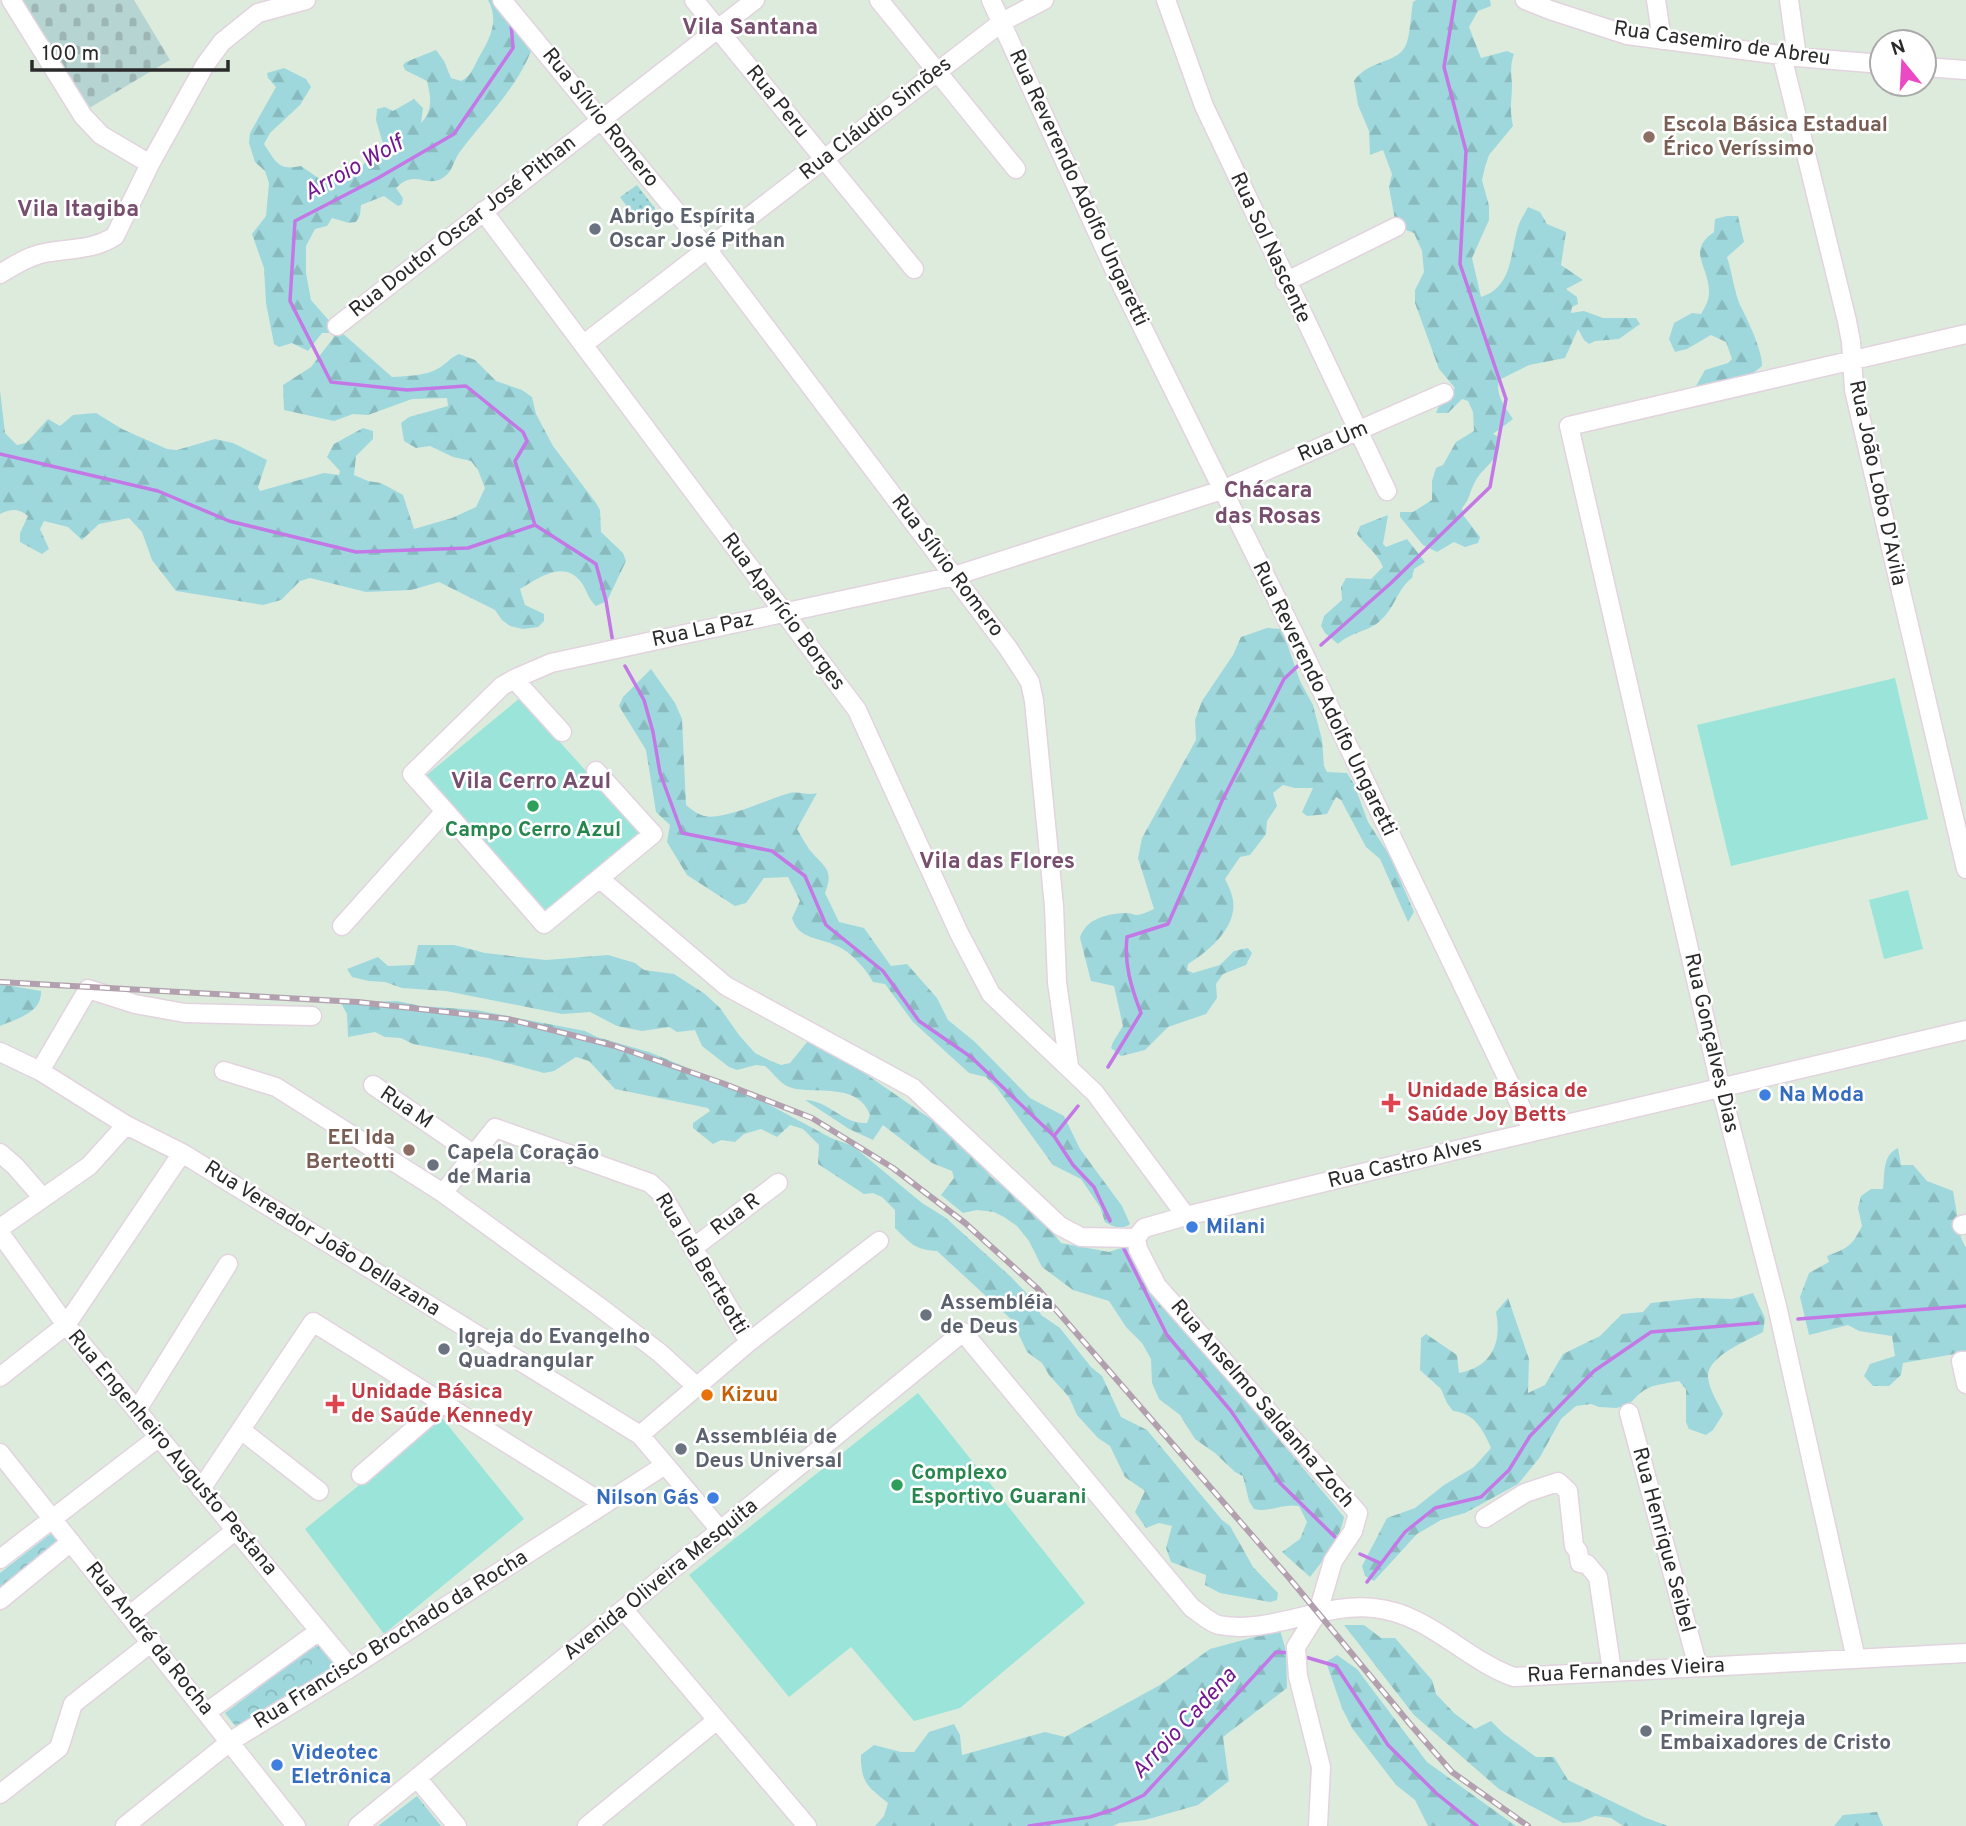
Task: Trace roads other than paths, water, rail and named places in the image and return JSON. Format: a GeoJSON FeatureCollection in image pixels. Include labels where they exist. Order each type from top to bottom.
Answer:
{"type":"FeatureCollection","features":[{"type":"Feature","properties":{"kind":"street"},"geometry":{"type":"LineString","coordinates":[[11,0],[83,116],[101,135],[150,164]]}},
{"type":"Feature","properties":{"kind":"street"},"geometry":{"type":"LineString","coordinates":[[0,274],[21,261],[41,254],[104,243],[115,236],[150,164],[205,65],[222,43],[258,13],[306,0]]}},
{"type":"Feature","properties":{"kind":"street","name":"Rua Sílvio Romero"},"geometry":{"type":"LineString","coordinates":[[502,0],[707,249],[1008,648],[1030,682],[1054,906],[1057,982],[1069,1066]]}},
{"type":"Feature","properties":{"kind":"street","name":"Rua Peru"},"geometry":{"type":"LineString","coordinates":[[694,0],[914,269]]}},
{"type":"Feature","properties":{"kind":"street","name":"Rua Doutor Oscar José Pithan"},"geometry":{"type":"LineString","coordinates":[[337,326],[755,0]]}},
{"type":"Feature","properties":{"kind":"street"},"geometry":{"type":"LineString","coordinates":[[879,0],[1016,169]]}},
{"type":"Feature","properties":{"kind":"street","name":"Rua Reverendo Adolfo Ungaretti"},"geometry":{"type":"LineString","coordinates":[[991,0],[1121,284],[1306,658],[1533,1132]]}},
{"type":"Feature","properties":{"kind":"street","name":"Rua Cláudio Simões"},"geometry":{"type":"LineString","coordinates":[[584,344],[1002,22],[1044,0]]}},
{"type":"Feature","properties":{"kind":"street","name":"Rua Sol Nascente"},"geometry":{"type":"LineString","coordinates":[[1166,0],[1203,106],[1387,491]]}},
{"type":"Feature","properties":{"kind":"street","name":"Rua Casemiro de Abreu"},"geometry":{"type":"LineString","coordinates":[[1525,0],[1627,35],[1790,56],[1868,63]]}},
{"type":"Feature","properties":{"kind":"street"},"geometry":{"type":"LineString","coordinates":[[1656,0],[1662,40]]}},
{"type":"Feature","properties":{"kind":"street","name":"Rua João Lobo D'Avila"},"geometry":{"type":"LineString","coordinates":[[1789,0],[1790,56],[1847,321],[1854,390],[1966,869]]}},
{"type":"Feature","properties":{"kind":"street"},"geometry":{"type":"LineString","coordinates":[[1938,68],[1966,70]]}},
{"type":"Feature","properties":{"kind":"street","name":"Rua Aparício Borges"},"geometry":{"type":"LineString","coordinates":[[483,211],[857,710],[879,753],[959,933],[991,995],[1069,1066]]}},
{"type":"Feature","properties":{"kind":"street"},"geometry":{"type":"LineString","coordinates":[[1285,282],[1396,227]]}},
{"type":"Feature","properties":{"kind":"street"},"geometry":{"type":"LineString","coordinates":[[1852,360],[1966,334]]}},
{"type":"Feature","properties":{"kind":"street","name":"Rua Gonçalves Dias"},"geometry":{"type":"LineString","coordinates":[[1852,360],[1569,426],[1721,1089],[1777,1306],[1856,1659]]}},
{"type":"Feature","properties":{"kind":"street","name":"Rua Um"},"geometry":{"type":"LineString","coordinates":[[1222,490],[1444,393]]}},
{"type":"Feature","properties":{"kind":"street","name":"Rua La Paz"},"geometry":{"type":"LineString","coordinates":[[445,811],[412,774],[502,686],[551,663],[954,576],[1222,490]]}},
{"type":"Feature","properties":{"kind":"street"},"geometry":{"type":"LineString","coordinates":[[514,679],[562,732]]}},
{"type":"Feature","properties":{"kind":"street"},"geometry":{"type":"LineString","coordinates":[[342,926],[445,811],[544,924],[653,834],[596,771]]}},
{"type":"Feature","properties":{"kind":"street"},"geometry":{"type":"LineString","coordinates":[[600,880],[726,986],[913,1088],[1060,1226],[1081,1237],[1136,1238]]}},
{"type":"Feature","properties":{"kind":"street"},"geometry":{"type":"LineString","coordinates":[[40,1071],[88,989],[135,1004],[185,1013],[312,1016]]}},
{"type":"Feature","properties":{"kind":"street","name":"Rua Castro Alves"},"geometry":{"type":"LineString","coordinates":[[1136,1238],[1144,1228],[1186,1216],[1966,1030]]}},
{"type":"Feature","properties":{"kind":"street","name":"Rua Vereador João Dellazana"},"geometry":{"type":"LineString","coordinates":[[0,1052],[40,1071],[126,1125],[182,1153],[640,1435],[721,1531]]}},
{"type":"Feature","properties":{"kind":"street"},"geometry":{"type":"LineString","coordinates":[[1069,1066],[1095,1093],[1186,1216]]}},
{"type":"Feature","properties":{"kind":"street"},"geometry":{"type":"LineString","coordinates":[[224,1071],[276,1087],[443,1193],[660,1353],[697,1387]]}},
{"type":"Feature","properties":{"kind":"street","name":"Rua M"},"geometry":{"type":"LineString","coordinates":[[373,1085],[473,1154]]}},
{"type":"Feature","properties":{"kind":"street"},"geometry":{"type":"LineString","coordinates":[[0,1230],[89,1166],[126,1125]]}},
{"type":"Feature","properties":{"kind":"street","name":"Rua Ida Berteotti"},"geometry":{"type":"LineString","coordinates":[[443,1193],[495,1129],[650,1183],[661,1192],[749,1342]]}},
{"type":"Feature","properties":{"kind":"street"},"geometry":{"type":"LineString","coordinates":[[0,1153],[43,1198]]}},
{"type":"Feature","properties":{"kind":"street"},"geometry":{"type":"LineString","coordinates":[[0,1377],[66,1325],[182,1153]]}},
{"type":"Feature","properties":{"kind":"street","name":"Rua R"},"geometry":{"type":"LineString","coordinates":[[693,1248],[778,1183]]}},
{"type":"Feature","properties":{"kind":"street","name":"Rua Engenheiro Augusto Pestana"},"geometry":{"type":"LineString","coordinates":[[0,1230],[66,1325],[350,1668]]}},
{"type":"Feature","properties":{"kind":"street","name":"Rua Anselmo Saldanha Zoch"},"geometry":{"type":"LineString","coordinates":[[1136,1238],[1138,1249],[1157,1286],[1358,1513],[1353,1531],[1333,1561],[1318,1612]]}},
{"type":"Feature","properties":{"kind":"street"},"geometry":{"type":"LineString","coordinates":[[640,1435],[749,1342],[879,1241]]}},
{"type":"Feature","properties":{"kind":"street"},"geometry":{"type":"LineString","coordinates":[[137,1410],[228,1264]]}},
{"type":"Feature","properties":{"kind":"street"},"geometry":{"type":"LineString","coordinates":[[201,1489],[313,1322],[604,1504]]}},
{"type":"Feature","properties":{"kind":"street","name":"Rua Fernandes Vieira"},"geometry":{"type":"LineString","coordinates":[[963,1332],[1192,1608],[1217,1625],[1268,1624],[1318,1612],[1374,1608],[1419,1621],[1485,1664],[1514,1677],[1966,1653]]}},
{"type":"Feature","properties":{"kind":"street","name":"Avenida Oliveira Mesquita"},"geometry":{"type":"LineString","coordinates":[[358,1826],[963,1332]]}},
{"type":"Feature","properties":{"kind":"street"},"geometry":{"type":"LineString","coordinates":[[1966,1361],[1961,1361],[1966,1384]]}},
{"type":"Feature","properties":{"kind":"street"},"geometry":{"type":"LineString","coordinates":[[361,1475],[442,1402]]}},
{"type":"Feature","properties":{"kind":"street","name":"Rua Henrique Seibel"},"geometry":{"type":"LineString","coordinates":[[1629,1413],[1698,1667]]}},
{"type":"Feature","properties":{"kind":"street"},"geometry":{"type":"LineString","coordinates":[[241,1430],[319,1491]]}},
{"type":"Feature","properties":{"kind":"street"},"geometry":{"type":"LineString","coordinates":[[0,1559],[159,1437]]}},
{"type":"Feature","properties":{"kind":"street","name":"Rua André da Rocha"},"geometry":{"type":"LineString","coordinates":[[0,1453],[296,1826]]}},
{"type":"Feature","properties":{"kind":"street","name":"Rua Francisco Brochado da Rocha"},"geometry":{"type":"LineString","coordinates":[[125,1826],[230,1741],[350,1668],[665,1465]]}},
{"type":"Feature","properties":{"kind":"street"},"geometry":{"type":"LineString","coordinates":[[1485,1518],[1536,1489],[1558,1482],[1568,1491],[1574,1546],[1578,1551],[1580,1563],[1587,1564],[1598,1577],[1612,1671]]}},
{"type":"Feature","properties":{"kind":"street"},"geometry":{"type":"LineString","coordinates":[[130,1615],[236,1530]]}},
{"type":"Feature","properties":{"kind":"street"},"geometry":{"type":"LineString","coordinates":[[0,1600],[71,1542]]}},
{"type":"Feature","properties":{"kind":"street"},"geometry":{"type":"LineString","coordinates":[[624,1610],[807,1826]]}},
{"type":"Feature","properties":{"kind":"street"},"geometry":{"type":"LineString","coordinates":[[1318,1612],[1296,1647],[1298,1676],[1321,1767],[1318,1826]]}},
{"type":"Feature","properties":{"kind":"street","name":"Rua Francisco Brochado da Rocha"},"geometry":{"type":"LineString","coordinates":[[207,1712],[319,1631]]}},
{"type":"Feature","properties":{"kind":"street"},"geometry":{"type":"LineString","coordinates":[[0,1794],[58,1748],[73,1704],[152,1642]]}},
{"type":"Feature","properties":{"kind":"street"},"geometry":{"type":"LineString","coordinates":[[587,1826],[717,1720]]}},
{"type":"Feature","properties":{"kind":"street"},"geometry":{"type":"LineString","coordinates":[[417,1778],[457,1826]]}},
{"type":"Feature","properties":{"kind":"waterway"},"geometry":{"type":"LineString","coordinates":[[1321,645],[1391,583],[1490,487],[1506,399],[1460,264],[1466,151],[1444,67],[1455,0]]}},
{"type":"Feature","properties":{"kind":"waterway","name":"Arroio Wolf"},"geometry":{"type":"LineString","coordinates":[[511,23],[513,48],[454,134],[378,178],[295,221],[290,301],[331,382],[407,390],[466,386],[523,432],[527,441],[515,461],[535,525],[596,564],[613,643]]}},
{"type":"Feature","properties":{"kind":"waterway"},"geometry":{"type":"LineString","coordinates":[[0,454],[158,491],[229,521],[356,552],[468,548],[535,525]]}},
{"type":"Feature","properties":{"kind":"waterway"},"geometry":{"type":"LineString","coordinates":[[1108,1067],[1141,1013],[1129,975],[1127,937],[1168,924],[1222,801],[1284,679],[1302,662]]}},
{"type":"Feature","properties":{"kind":"waterway"},"geometry":{"type":"LineString","coordinates":[[625,666],[644,700],[660,773],[682,833],[772,851],[805,876],[826,925],[883,971],[919,1021],[971,1057],[1054,1136],[1073,1165],[1094,1187],[1110,1221]]}},
{"type":"Feature","properties":{"kind":"waterway"},"geometry":{"type":"LineString","coordinates":[[1054,1136],[1078,1106]]}},
{"type":"Feature","properties":{"kind":"waterway"},"geometry":{"type":"LineString","coordinates":[[1124,1249],[1167,1335],[1231,1411],[1280,1483],[1335,1537]]}},
{"type":"Feature","properties":{"kind":"waterway","name":"Arroio Cadena"},"geometry":{"type":"LineString","coordinates":[[1798,1319],[1966,1306]]}},
{"type":"Feature","properties":{"kind":"waterway","name":"Arroio Cadena"},"geometry":{"type":"LineString","coordinates":[[1367,1582],[1405,1532],[1435,1508],[1481,1497],[1509,1470],[1530,1436],[1594,1371],[1651,1332],[1758,1323]]}},
{"type":"Feature","properties":{"kind":"waterway"},"geometry":{"type":"LineString","coordinates":[[1360,1554],[1380,1563]]}},
{"type":"Feature","properties":{"kind":"waterway","name":"Arroio Cadena"},"geometry":{"type":"LineString","coordinates":[[1029,1826],[1090,1817],[1144,1795],[1276,1652],[1292,1653]]}},
{"type":"Feature","properties":{"kind":"waterway"},"geometry":{"type":"LineString","coordinates":[[1302,1656],[1336,1666],[1388,1745],[1436,1793],[1477,1826]]}},
{"type":"Feature","properties":{"kind":"railway"},"geometry":{"type":"LineString","coordinates":[[0,982],[358,1002],[508,1019],[615,1046],[812,1118],[893,1168],[965,1223],[1038,1289],[1290,1579],[1452,1772],[1528,1826]]}},
{"type":"Feature","properties":{"kind":"place","name":"Escola Básica Estadual Érico Veríssimo"},"geometry":{"type":"Point","coordinates":[1649,137]}},
{"type":"Feature","properties":{"kind":"place","name":"Abrigo Espírita Oscar José Pithan"},"geometry":{"type":"Point","coordinates":[595,229]}},
{"type":"Feature","properties":{"kind":"place","name":"Campo Cerro Azul"},"geometry":{"type":"Point","coordinates":[533,806]}},
{"type":"Feature","properties":{"kind":"place","name":"Na Moda"},"geometry":{"type":"Point","coordinates":[1765,1095]}},
{"type":"Feature","properties":{"kind":"place","name":"Unidade Básica de Saúde Joy Betts"},"geometry":{"type":"Point","coordinates":[1391,1103]}},
{"type":"Feature","properties":{"kind":"place","name":"EEI Ida Berteotti"},"geometry":{"type":"Point","coordinates":[409,1150]}},
{"type":"Feature","properties":{"kind":"place","name":"Capela Coração de Maria"},"geometry":{"type":"Point","coordinates":[433,1165]}},
{"type":"Feature","properties":{"kind":"place","name":"Milani"},"geometry":{"type":"Point","coordinates":[1192,1227]}},
{"type":"Feature","properties":{"kind":"place","name":"Assembléia de Deus"},"geometry":{"type":"Point","coordinates":[926,1315]}},
{"type":"Feature","properties":{"kind":"place","name":"Igreja do Evangelho Quadrangular"},"geometry":{"type":"Point","coordinates":[444,1349]}},
{"type":"Feature","properties":{"kind":"place","name":"Kizuu"},"geometry":{"type":"Point","coordinates":[707,1395]}},
{"type":"Feature","properties":{"kind":"place","name":"Unidade Básica de Saúde Kennedy"},"geometry":{"type":"Point","coordinates":[335,1404]}},
{"type":"Feature","properties":{"kind":"place","name":"Assembléia de Deus Universal"},"geometry":{"type":"Point","coordinates":[681,1449]}},
{"type":"Feature","properties":{"kind":"place","name":"Complexo Esportivo Guarani"},"geometry":{"type":"Point","coordinates":[897,1485]}},
{"type":"Feature","properties":{"kind":"place","name":"Nilson Gás"},"geometry":{"type":"Point","coordinates":[713,1498]}},
{"type":"Feature","properties":{"kind":"place","name":"Primeira Igreja Embaixadores de Cristo"},"geometry":{"type":"Point","coordinates":[1646,1731]}},
{"type":"Feature","properties":{"kind":"place","name":"Videotec Eletrônica"},"geometry":{"type":"Point","coordinates":[277,1765]}},
{"type":"Feature","properties":{"kind":"district","name":"Vila Santana"},"geometry":{"type":"Point","coordinates":[750,28]}},
{"type":"Feature","properties":{"kind":"district","name":"Vila Itagiba"},"geometry":{"type":"Point","coordinates":[78,210]}},
{"type":"Feature","properties":{"kind":"district","name":"Chácara das Rosas"},"geometry":{"type":"Point","coordinates":[1268,504]}},
{"type":"Feature","properties":{"kind":"district","name":"Vila Cerro Azul"},"geometry":{"type":"Point","coordinates":[531,782]}},
{"type":"Feature","properties":{"kind":"district","name":"Vila das Flores"},"geometry":{"type":"Point","coordinates":[997,862]}}]}
